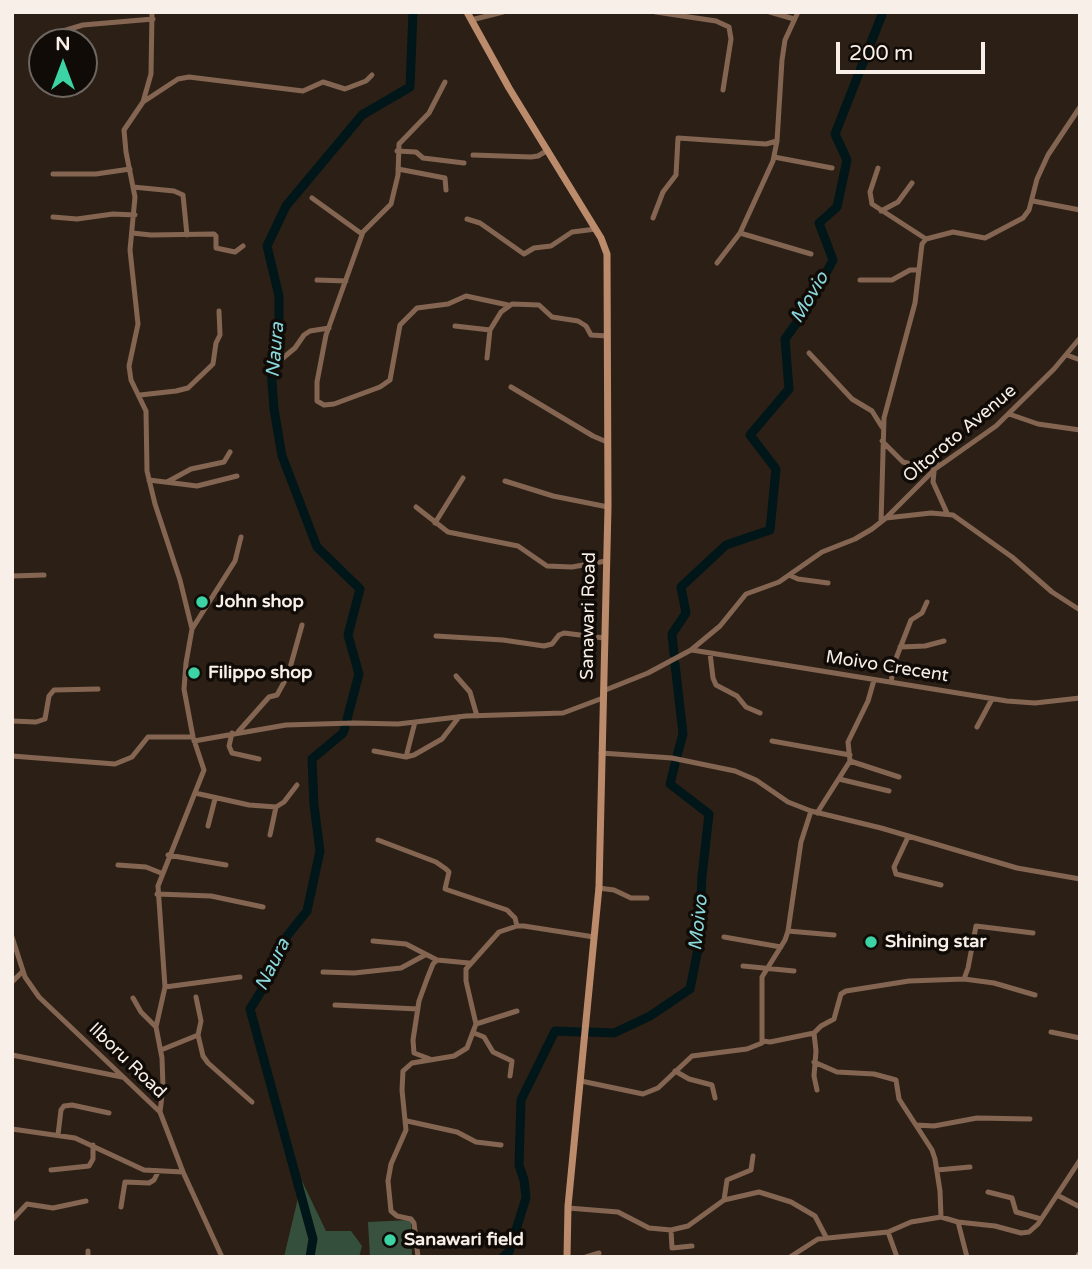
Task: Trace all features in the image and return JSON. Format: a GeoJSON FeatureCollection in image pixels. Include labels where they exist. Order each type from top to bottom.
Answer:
{"type":"FeatureCollection","features":[{"type":"Feature","properties":{"kind":"street"},"geometry":{"type":"LineString","coordinates":[[469,16],[503,12]]}},
{"type":"Feature","properties":{"kind":"street"},"geometry":{"type":"LineString","coordinates":[[656,12],[706,19],[724,23],[729,27],[731,33],[723,90]]}},
{"type":"Feature","properties":{"kind":"street"},"geometry":{"type":"LineString","coordinates":[[706,19],[709,12]]}},
{"type":"Feature","properties":{"kind":"street"},"geometry":{"type":"LineString","coordinates":[[770,12],[794,19]]}},
{"type":"Feature","properties":{"kind":"street"},"geometry":{"type":"LineString","coordinates":[[717,263],[740,233],[774,157],[785,40],[798,12]]}},
{"type":"Feature","properties":{"kind":"street"},"geometry":{"type":"LineString","coordinates":[[71,28],[83,24],[152,16],[152,74],[143,102],[124,130],[133,187],[135,215],[130,256],[138,324],[130,366],[131,380],[148,421],[149,480],[192,629]]}},
{"type":"Feature","properties":{"kind":"street","name":"Sanawari Road"},"geometry":{"type":"LineString","coordinates":[[469,16],[505,82],[596,229],[607,254],[608,507],[598,888],[568,1208],[567,1257]]}},
{"type":"Feature","properties":{"kind":"street"},"geometry":{"type":"LineString","coordinates":[[143,102],[178,79],[189,77],[303,91],[323,82],[345,89],[366,81],[372,75]]}},
{"type":"Feature","properties":{"kind":"street"},"geometry":{"type":"LineString","coordinates":[[445,82],[429,113],[401,141],[397,151],[398,169],[391,204],[362,234],[329,328],[317,401],[324,405],[356,397],[392,379],[400,325],[417,308],[448,304],[464,296],[508,305],[539,305],[552,317],[578,321],[586,326],[591,335],[607,336]]}},
{"type":"Feature","properties":{"kind":"street"},"geometry":{"type":"LineString","coordinates":[[947,513],[884,520],[883,428],[915,303],[921,248],[926,239],[953,232],[978,238],[991,236],[1028,214],[1037,179],[1048,155],[1080,107]]}},
{"type":"Feature","properties":{"kind":"street"},"geometry":{"type":"LineString","coordinates":[[653,218],[663,192],[677,172],[678,138],[766,144],[777,141]]}},
{"type":"Feature","properties":{"kind":"street"},"geometry":{"type":"LineString","coordinates":[[473,155],[531,157],[548,150]]}},
{"type":"Feature","properties":{"kind":"street"},"geometry":{"type":"LineString","coordinates":[[397,151],[416,152],[423,158],[464,163]]}},
{"type":"Feature","properties":{"kind":"street"},"geometry":{"type":"LineString","coordinates":[[774,157],[832,168]]}},
{"type":"Feature","properties":{"kind":"street"},"geometry":{"type":"LineString","coordinates":[[878,168],[870,195],[872,204],[926,239]]}},
{"type":"Feature","properties":{"kind":"street"},"geometry":{"type":"LineString","coordinates":[[53,174],[96,174],[130,169]]}},
{"type":"Feature","properties":{"kind":"street"},"geometry":{"type":"LineString","coordinates":[[398,169],[445,178],[446,190]]}},
{"type":"Feature","properties":{"kind":"street"},"geometry":{"type":"LineString","coordinates":[[881,211],[898,202],[912,183]]}},
{"type":"Feature","properties":{"kind":"street"},"geometry":{"type":"LineString","coordinates":[[133,187],[174,191],[183,195],[187,236]]}},
{"type":"Feature","properties":{"kind":"street"},"geometry":{"type":"LineString","coordinates":[[312,198],[362,234]]}},
{"type":"Feature","properties":{"kind":"street"},"geometry":{"type":"LineString","coordinates":[[1033,201],[1080,210]]}},
{"type":"Feature","properties":{"kind":"street"},"geometry":{"type":"LineString","coordinates":[[52,217],[77,219],[113,214],[135,215]]}},
{"type":"Feature","properties":{"kind":"street"},"geometry":{"type":"LineString","coordinates":[[467,219],[480,223],[524,254],[534,248],[551,246],[572,232],[596,229]]}},
{"type":"Feature","properties":{"kind":"street"},"geometry":{"type":"LineString","coordinates":[[132,233],[187,236],[215,234],[217,248],[235,252],[243,246]]}},
{"type":"Feature","properties":{"kind":"street"},"geometry":{"type":"LineString","coordinates":[[740,233],[811,254]]}},
{"type":"Feature","properties":{"kind":"street"},"geometry":{"type":"LineString","coordinates":[[860,280],[892,280],[910,270],[919,270]]}},
{"type":"Feature","properties":{"kind":"street"},"geometry":{"type":"LineString","coordinates":[[317,281],[346,281]]}},
{"type":"Feature","properties":{"kind":"street"},"geometry":{"type":"LineString","coordinates":[[487,358],[490,330],[508,305]]}},
{"type":"Feature","properties":{"kind":"street"},"geometry":{"type":"LineString","coordinates":[[139,395],[188,387],[213,364],[220,335],[219,311]]}},
{"type":"Feature","properties":{"kind":"street"},"geometry":{"type":"LineString","coordinates":[[456,326],[490,330]]}},
{"type":"Feature","properties":{"kind":"street"},"geometry":{"type":"LineString","coordinates":[[277,363],[295,348],[306,333],[329,328]]}},
{"type":"Feature","properties":{"kind":"street","name":"Oltoroto Avenue"},"geometry":{"type":"LineString","coordinates":[[12,756],[115,764],[132,757],[148,737],[193,739],[286,725],[398,724],[459,717],[563,713],[691,650],[720,626],[746,594],[779,582],[822,552],[861,536],[884,520],[935,469],[987,433],[1009,414],[1067,355],[1080,338]]}},
{"type":"Feature","properties":{"kind":"street"},"geometry":{"type":"LineString","coordinates":[[809,353],[852,399],[872,411],[883,428]]}},
{"type":"Feature","properties":{"kind":"street"},"geometry":{"type":"LineString","coordinates":[[1067,355],[1080,360]]}},
{"type":"Feature","properties":{"kind":"street"},"geometry":{"type":"LineString","coordinates":[[511,387],[607,442]]}},
{"type":"Feature","properties":{"kind":"street"},"geometry":{"type":"LineString","coordinates":[[1009,414],[1038,424],[1080,430]]}},
{"type":"Feature","properties":{"kind":"street"},"geometry":{"type":"LineString","coordinates":[[882,441],[903,462],[913,466],[926,468],[942,464]]}},
{"type":"Feature","properties":{"kind":"street"},"geometry":{"type":"LineString","coordinates":[[167,482],[197,467],[223,462],[230,452]]}},
{"type":"Feature","properties":{"kind":"street"},"geometry":{"type":"LineString","coordinates":[[935,469],[933,482],[947,513],[1012,557],[1052,592],[1080,610]]}},
{"type":"Feature","properties":{"kind":"street"},"geometry":{"type":"LineString","coordinates":[[149,480],[197,486],[237,475]]}},
{"type":"Feature","properties":{"kind":"street"},"geometry":{"type":"LineString","coordinates":[[435,523],[463,478]]}},
{"type":"Feature","properties":{"kind":"street"},"geometry":{"type":"LineString","coordinates":[[505,481],[553,496],[608,507]]}},
{"type":"Feature","properties":{"kind":"street"},"geometry":{"type":"LineString","coordinates":[[416,507],[453,534],[518,546],[547,566],[572,567],[606,561]]}},
{"type":"Feature","properties":{"kind":"street"},"geometry":{"type":"LineString","coordinates":[[160,1112],[163,1087],[161,1050],[156,1027],[165,987],[157,894],[161,873],[204,770],[193,739],[184,689],[186,663],[192,629],[235,561],[241,537]]}},
{"type":"Feature","properties":{"kind":"street"},"geometry":{"type":"LineString","coordinates":[[12,576],[44,575]]}},
{"type":"Feature","properties":{"kind":"street"},"geometry":{"type":"LineString","coordinates":[[789,575],[798,579],[828,583]]}},
{"type":"Feature","properties":{"kind":"street"},"geometry":{"type":"LineString","coordinates":[[891,682],[900,647],[911,620],[924,611],[927,601]]}},
{"type":"Feature","properties":{"kind":"street"},"geometry":{"type":"LineString","coordinates":[[259,759],[232,753],[229,746],[235,733],[269,697],[277,695],[294,658],[302,625]]}},
{"type":"Feature","properties":{"kind":"street"},"geometry":{"type":"LineString","coordinates":[[436,636],[503,640],[544,646],[552,644],[564,633],[604,638]]}},
{"type":"Feature","properties":{"kind":"street"},"geometry":{"type":"LineString","coordinates":[[900,647],[925,646],[944,641]]}},
{"type":"Feature","properties":{"kind":"street","name":"Moivo Crecent"},"geometry":{"type":"LineString","coordinates":[[691,650],[992,699],[1035,703],[1080,698]]}},
{"type":"Feature","properties":{"kind":"street"},"geometry":{"type":"LineString","coordinates":[[710,653],[716,685],[737,696],[746,707],[760,713]]}},
{"type":"Feature","properties":{"kind":"street"},"geometry":{"type":"LineString","coordinates":[[456,676],[470,692],[477,716]]}},
{"type":"Feature","properties":{"kind":"street"},"geometry":{"type":"LineString","coordinates":[[763,1041],[761,983],[766,968],[781,947],[788,931],[804,829],[850,758],[848,742],[868,701],[874,680]]}},
{"type":"Feature","properties":{"kind":"street"},"geometry":{"type":"LineString","coordinates":[[12,721],[45,719],[54,690],[98,689]]}},
{"type":"Feature","properties":{"kind":"street"},"geometry":{"type":"LineString","coordinates":[[977,727],[992,699]]}},
{"type":"Feature","properties":{"kind":"street"},"geometry":{"type":"LineString","coordinates":[[374,751],[406,757],[414,755],[442,738],[459,717]]}},
{"type":"Feature","properties":{"kind":"street"},"geometry":{"type":"LineString","coordinates":[[406,757],[415,722]]}},
{"type":"Feature","properties":{"kind":"street"},"geometry":{"type":"LineString","coordinates":[[772,741],[850,758],[900,777]]}},
{"type":"Feature","properties":{"kind":"street"},"geometry":{"type":"LineString","coordinates":[[601,753],[682,760],[734,771],[756,780],[788,802],[814,812],[1017,868],[1079,878],[1080,870]]}},
{"type":"Feature","properties":{"kind":"street"},"geometry":{"type":"LineString","coordinates":[[838,779],[889,791]]}},
{"type":"Feature","properties":{"kind":"street"},"geometry":{"type":"LineString","coordinates":[[195,793],[260,807],[276,807],[284,802],[297,785]]}},
{"type":"Feature","properties":{"kind":"street"},"geometry":{"type":"LineString","coordinates":[[208,826],[215,799]]}},
{"type":"Feature","properties":{"kind":"street"},"geometry":{"type":"LineString","coordinates":[[270,835],[276,807]]}},
{"type":"Feature","properties":{"kind":"street"},"geometry":{"type":"LineString","coordinates":[[908,836],[894,867],[896,874],[941,885]]}},
{"type":"Feature","properties":{"kind":"street"},"geometry":{"type":"LineString","coordinates":[[378,840],[436,862],[448,870],[444,887],[448,891],[507,910],[513,914],[517,926]]}},
{"type":"Feature","properties":{"kind":"street"},"geometry":{"type":"LineString","coordinates":[[168,855],[226,865]]}},
{"type":"Feature","properties":{"kind":"street"},"geometry":{"type":"LineString","coordinates":[[118,865],[146,867],[161,873]]}},
{"type":"Feature","properties":{"kind":"street"},"geometry":{"type":"LineString","coordinates":[[598,888],[614,890],[631,898],[648,898]]}},
{"type":"Feature","properties":{"kind":"street"},"geometry":{"type":"LineString","coordinates":[[157,894],[211,896],[263,906]]}},
{"type":"Feature","properties":{"kind":"street"},"geometry":{"type":"LineString","coordinates":[[418,1257],[414,1223],[411,1219],[397,1216],[391,1211],[388,1181],[391,1164],[403,1140],[407,1122],[402,1090],[403,1071],[412,1063],[461,1053],[467,1048],[476,1024],[466,981],[466,969],[499,932],[517,926],[594,937]]}},
{"type":"Feature","properties":{"kind":"street"},"geometry":{"type":"LineString","coordinates":[[964,979],[976,926],[1033,933]]}},
{"type":"Feature","properties":{"kind":"street"},"geometry":{"type":"LineString","coordinates":[[788,931],[834,935]]}},
{"type":"Feature","properties":{"kind":"street","name":"Ilboru Road"},"geometry":{"type":"LineString","coordinates":[[12,937],[23,971],[39,997],[160,1112],[183,1172],[222,1257]]}},
{"type":"Feature","properties":{"kind":"street"},"geometry":{"type":"LineString","coordinates":[[724,937],[781,947]]}},
{"type":"Feature","properties":{"kind":"street"},"geometry":{"type":"LineString","coordinates":[[373,942],[406,944],[437,960],[470,963]]}},
{"type":"Feature","properties":{"kind":"street"},"geometry":{"type":"LineString","coordinates":[[323,972],[401,968],[425,955]]}},
{"type":"Feature","properties":{"kind":"street"},"geometry":{"type":"LineString","coordinates":[[430,1059],[413,1050],[414,1030],[427,979],[437,960]]}},
{"type":"Feature","properties":{"kind":"street"},"geometry":{"type":"LineString","coordinates":[[743,966],[794,971]]}},
{"type":"Feature","properties":{"kind":"street"},"geometry":{"type":"LineString","coordinates":[[12,982],[23,971]]}},
{"type":"Feature","properties":{"kind":"street"},"geometry":{"type":"LineString","coordinates":[[165,987],[240,977]]}},
{"type":"Feature","properties":{"kind":"street"},"geometry":{"type":"LineString","coordinates":[[581,1081],[643,1094],[658,1088],[692,1056],[747,1049],[763,1041],[771,1042],[814,1033],[834,1019],[843,992],[909,981],[964,979],[994,983],[1035,995]]}},
{"type":"Feature","properties":{"kind":"street"},"geometry":{"type":"LineString","coordinates":[[196,997],[201,1021],[198,1035],[203,1056],[252,1102]]}},
{"type":"Feature","properties":{"kind":"street"},"geometry":{"type":"LineString","coordinates":[[133,998],[141,1012],[156,1027]]}},
{"type":"Feature","properties":{"kind":"street"},"geometry":{"type":"LineString","coordinates":[[335,1005],[418,1009]]}},
{"type":"Feature","properties":{"kind":"street"},"geometry":{"type":"LineString","coordinates":[[476,1024],[517,1011]]}},
{"type":"Feature","properties":{"kind":"street"},"geometry":{"type":"LineString","coordinates":[[1051,1032],[1080,1038]]}},
{"type":"Feature","properties":{"kind":"street"},"geometry":{"type":"LineString","coordinates":[[474,1033],[484,1037],[493,1052],[512,1061],[510,1076]]}},
{"type":"Feature","properties":{"kind":"street"},"geometry":{"type":"LineString","coordinates":[[814,1033],[814,1076],[817,1090]]}},
{"type":"Feature","properties":{"kind":"street"},"geometry":{"type":"LineString","coordinates":[[161,1050],[198,1035]]}},
{"type":"Feature","properties":{"kind":"street"},"geometry":{"type":"LineString","coordinates":[[12,1055],[123,1077]]}},
{"type":"Feature","properties":{"kind":"street"},"geometry":{"type":"LineString","coordinates":[[814,1062],[837,1072],[874,1073],[893,1077],[898,1085],[899,1099],[932,1150],[937,1170],[941,1217]]}},
{"type":"Feature","properties":{"kind":"street"},"geometry":{"type":"LineString","coordinates":[[675,1071],[689,1079],[712,1085],[715,1098]]}},
{"type":"Feature","properties":{"kind":"street"},"geometry":{"type":"LineString","coordinates":[[58,1135],[61,1110],[64,1106],[109,1113]]}},
{"type":"Feature","properties":{"kind":"street"},"geometry":{"type":"LineString","coordinates":[[916,1125],[934,1126],[977,1118],[1030,1119]]}},
{"type":"Feature","properties":{"kind":"street"},"geometry":{"type":"LineString","coordinates":[[407,1122],[457,1132],[476,1142],[501,1145]]}},
{"type":"Feature","properties":{"kind":"street"},"geometry":{"type":"LineString","coordinates":[[12,1129],[75,1138],[135,1167],[158,1172],[183,1172]]}},
{"type":"Feature","properties":{"kind":"street"},"geometry":{"type":"LineString","coordinates":[[51,1170],[89,1166],[93,1159],[93,1145]]}},
{"type":"Feature","properties":{"kind":"street"},"geometry":{"type":"LineString","coordinates":[[724,1200],[727,1180],[751,1170],[753,1156]]}},
{"type":"Feature","properties":{"kind":"street"},"geometry":{"type":"LineString","coordinates":[[790,1257],[810,1243],[826,1237],[888,1233],[911,1223],[941,1217],[1026,1233],[1041,1219],[1079,1161]]}},
{"type":"Feature","properties":{"kind":"street"},"geometry":{"type":"LineString","coordinates":[[937,1170],[970,1167]]}},
{"type":"Feature","properties":{"kind":"street"},"geometry":{"type":"LineString","coordinates":[[121,1207],[125,1182],[149,1183],[155,1180],[158,1172]]}},
{"type":"Feature","properties":{"kind":"street"},"geometry":{"type":"LineString","coordinates":[[568,1208],[618,1212],[649,1228],[671,1230],[688,1226],[724,1200],[759,1192],[774,1195],[815,1216],[826,1237]]}},
{"type":"Feature","properties":{"kind":"street"},"geometry":{"type":"LineString","coordinates":[[988,1192],[1012,1198],[1016,1212],[1041,1219]]}},
{"type":"Feature","properties":{"kind":"street"},"geometry":{"type":"LineString","coordinates":[[1057,1195],[1080,1207]]}},
{"type":"Feature","properties":{"kind":"street"},"geometry":{"type":"LineString","coordinates":[[12,1220],[27,1205],[53,1208],[86,1201]]}},
{"type":"Feature","properties":{"kind":"street"},"geometry":{"type":"LineString","coordinates":[[958,1222],[967,1257]]}},
{"type":"Feature","properties":{"kind":"street"},"geometry":{"type":"LineString","coordinates":[[671,1230],[672,1248],[692,1246]]}},
{"type":"Feature","properties":{"kind":"street"},"geometry":{"type":"LineString","coordinates":[[888,1233],[897,1257]]}},
{"type":"Feature","properties":{"kind":"street"},"geometry":{"type":"LineString","coordinates":[[586,1257],[599,1253]]}},
{"type":"Feature","properties":{"kind":"green space"},"geometry":{"type":"Polygon","coordinates":[[[302,1181],[326,1231],[351,1231],[362,1246],[359,1257],[284,1257],[302,1181]]]}},
{"type":"Feature","properties":{"kind":"green space","name":"Sanawari field"},"geometry":{"type":"Polygon","coordinates":[[[411,1220],[412,1257],[370,1257],[368,1222],[411,1220]]]}},
{"type":"Feature","properties":{"kind":"waterway","name":"Naura"},"geometry":{"type":"LineString","coordinates":[[347,719],[359,674],[348,635],[360,589],[317,547],[282,456],[274,409],[271,368],[279,333],[279,296],[267,246],[286,206],[362,115],[410,87],[413,12]]}},
{"type":"Feature","properties":{"kind":"waterway","name":"Movio"},"geometry":{"type":"LineString","coordinates":[[674,654],[672,634],[686,613],[681,587],[726,545],[770,530],[776,469],[750,435],[789,389],[785,339],[808,307],[833,260],[819,223],[837,207],[847,160],[835,134],[883,12]]}},
{"type":"Feature","properties":{"kind":"waterway","name":"Moivo"},"geometry":{"type":"LineString","coordinates":[[675,664],[683,734],[677,756]]}},
{"type":"Feature","properties":{"kind":"waterway","name":"Naura"},"geometry":{"type":"LineString","coordinates":[[310,1257],[313,1239],[250,1009],[275,969],[287,936],[307,911],[320,851],[312,759],[343,733],[345,727]]}},
{"type":"Feature","properties":{"kind":"waterway","name":"Moivo"},"geometry":{"type":"LineString","coordinates":[[590,1032],[614,1033],[650,1016],[690,989],[699,944],[702,876],[709,814],[670,784],[675,764]]}},
{"type":"Feature","properties":{"kind":"waterway","name":"Moivo"},"geometry":{"type":"LineString","coordinates":[[503,1257],[509,1252],[526,1198],[519,1165],[521,1100],[555,1031],[581,1032]]}},
{"type":"Feature","properties":{"kind":"place","name":"John shop"},"geometry":{"type":"Point","coordinates":[202,602]}},
{"type":"Feature","properties":{"kind":"place","name":"Filippo shop"},"geometry":{"type":"Point","coordinates":[194,673]}},
{"type":"Feature","properties":{"kind":"place","name":"Shining star"},"geometry":{"type":"Point","coordinates":[871,942]}},
{"type":"Feature","properties":{"kind":"place","name":"Sanawari field"},"geometry":{"type":"Point","coordinates":[390,1240]}}]}
